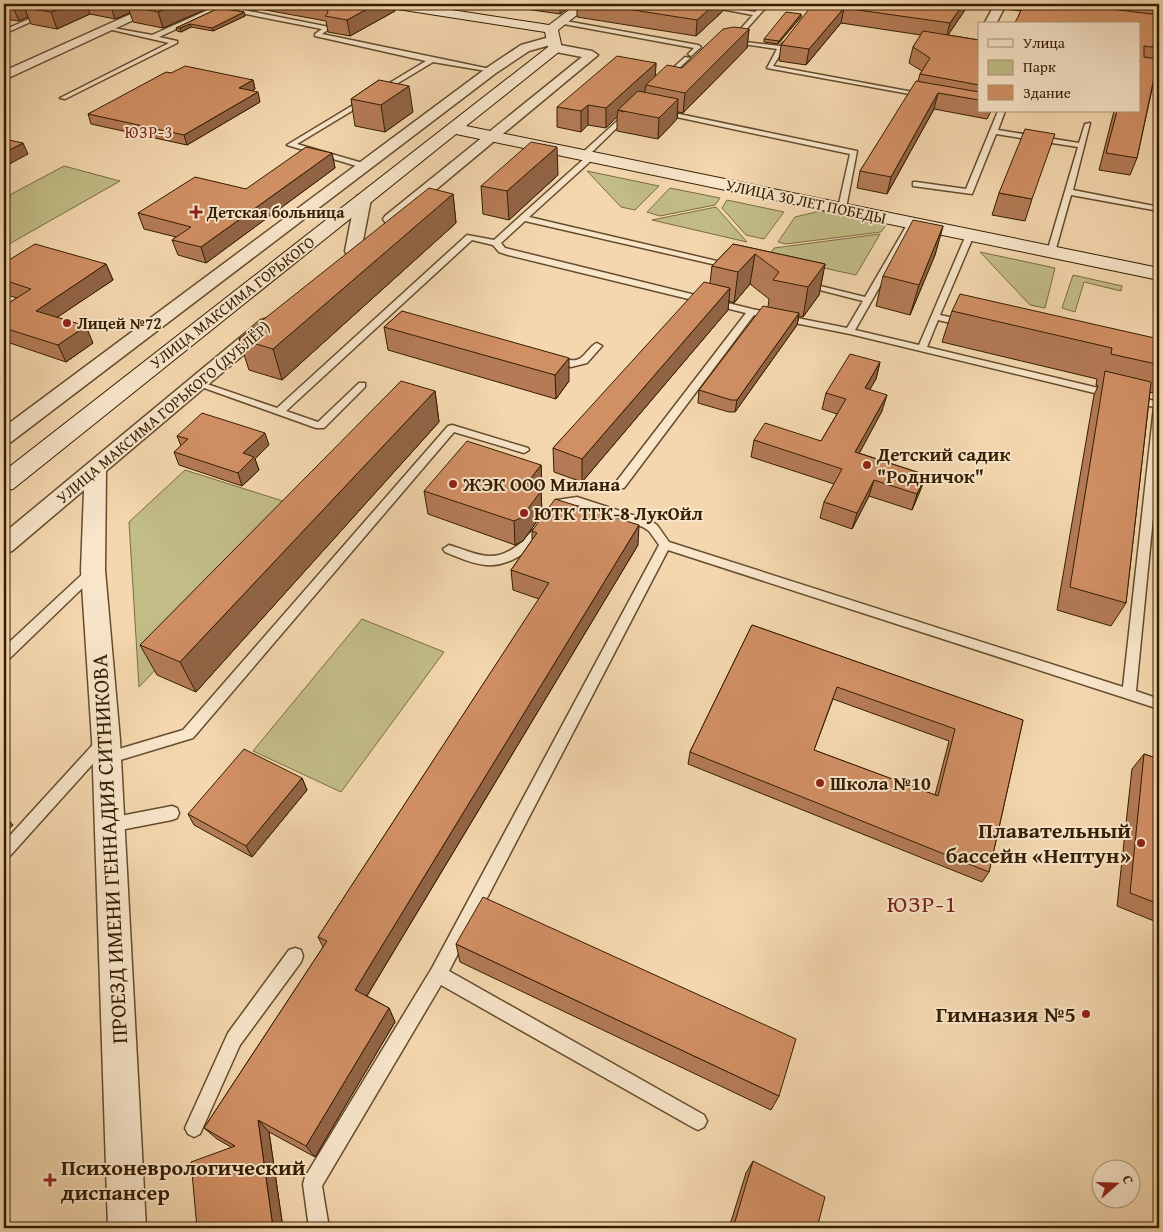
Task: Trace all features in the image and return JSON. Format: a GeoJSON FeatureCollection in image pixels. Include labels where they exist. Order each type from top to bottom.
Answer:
{"type":"FeatureCollection","features":[{"type":"Feature","properties":{"kind":"street"},"geometry":{"type":"LineString","coordinates":[[4,76],[162,4]]}},
{"type":"Feature","properties":{"kind":"street"},"geometry":{"type":"LineString","coordinates":[[338,264],[592,55],[555,35],[391,4]]}},
{"type":"Feature","properties":{"kind":"street","name":"УЛИЦА МАКСИМА ГОРЬКОГО"},"geometry":{"type":"LineString","coordinates":[[4,483],[452,128],[555,35],[585,4]]}},
{"type":"Feature","properties":{"kind":"street"},"geometry":{"type":"LineString","coordinates":[[991,22],[1000,4],[1072,14]]}},
{"type":"Feature","properties":{"kind":"street"},"geometry":{"type":"LineString","coordinates":[[4,437],[492,70],[525,48],[555,35]]}},
{"type":"Feature","properties":{"kind":"street"},"geometry":{"type":"LineString","coordinates":[[1140,67],[1159,70]]}},
{"type":"Feature","properties":{"kind":"street","name":"УЛИЦА 30 ЛЕТ ПОБЕДЫ"},"geometry":{"type":"LineString","coordinates":[[452,128],[1159,274]]}},
{"type":"Feature","properties":{"kind":"street"},"geometry":{"type":"LineString","coordinates":[[353,251],[363,199]]}},
{"type":"Feature","properties":{"kind":"street","name":"УЛИЦА МАКСИМА ГОРЬКОГО (ДУБЛЁР)"},"geometry":{"type":"LineString","coordinates":[[4,545],[285,310]]}},
{"type":"Feature","properties":{"kind":"street","name":"ПРОЕЗД ИМЕНИ ГЕННАДИЯ СИТНИКОВА"},"geometry":{"type":"LineString","coordinates":[[95,470],[93,570],[110,825],[127,1228]]}},
{"type":"Feature","properties":{"kind":"lane"},"geometry":{"type":"LineString","coordinates":[[697,4],[756,14]]}},
{"type":"Feature","properties":{"kind":"lane"},"geometry":{"type":"LineString","coordinates":[[722,45],[732,42],[766,4]]}},
{"type":"Feature","properties":{"kind":"lane"},"geometry":{"type":"LineString","coordinates":[[52,6],[65,6]]}},
{"type":"Feature","properties":{"kind":"lane"},"geometry":{"type":"LineString","coordinates":[[4,32],[65,6]]}},
{"type":"Feature","properties":{"kind":"lane"},"geometry":{"type":"LineString","coordinates":[[153,37],[219,8],[327,28],[317,35],[432,60],[492,70]]}},
{"type":"Feature","properties":{"kind":"lane"},"geometry":{"type":"LineString","coordinates":[[64,98],[175,42],[110,28]]}},
{"type":"Feature","properties":{"kind":"lane"},"geometry":{"type":"LineString","coordinates":[[555,35],[698,47],[706,46]]}},
{"type":"Feature","properties":{"kind":"lane"},"geometry":{"type":"LineString","coordinates":[[791,36],[768,67],[930,96]]}},
{"type":"Feature","properties":{"kind":"lane"},"geometry":{"type":"LineString","coordinates":[[732,42],[781,48]]}},
{"type":"Feature","properties":{"kind":"lane"},"geometry":{"type":"LineString","coordinates":[[662,82],[698,47]]}},
{"type":"Feature","properties":{"kind":"lane"},"geometry":{"type":"LineString","coordinates":[[363,166],[291,145],[432,60]]}},
{"type":"Feature","properties":{"kind":"lane"},"geometry":{"type":"LineString","coordinates":[[496,243],[588,156],[636,107]]}},
{"type":"Feature","properties":{"kind":"lane"},"geometry":{"type":"LineString","coordinates":[[655,110],[854,153],[842,208]]}},
{"type":"Feature","properties":{"kind":"lane"},"geometry":{"type":"LineString","coordinates":[[916,184],[969,192],[1002,112]]}},
{"type":"Feature","properties":{"kind":"lane"},"geometry":{"type":"LineString","coordinates":[[1051,252],[1088,124]]}},
{"type":"Feature","properties":{"kind":"lane"},"geometry":{"type":"LineString","coordinates":[[994,131],[1082,146]]}},
{"type":"Feature","properties":{"kind":"lane"},"geometry":{"type":"LineString","coordinates":[[1069,192],[1159,209]]}},
{"type":"Feature","properties":{"kind":"lane"},"geometry":{"type":"LineString","coordinates":[[524,218],[744,270]]}},
{"type":"Feature","properties":{"kind":"lane"},"geometry":{"type":"LineString","coordinates":[[850,331],[912,223]]}},
{"type":"Feature","properties":{"kind":"lane"},"geometry":{"type":"LineString","coordinates":[[922,348],[970,235]]}},
{"type":"Feature","properties":{"kind":"lane"},"geometry":{"type":"LineString","coordinates":[[278,412],[395,311],[470,237],[496,243],[502,250],[512,253],[752,312],[850,331],[1159,406],[1129,694]]}},
{"type":"Feature","properties":{"kind":"lane"},"geometry":{"type":"LineString","coordinates":[[792,282],[868,300]]}},
{"type":"Feature","properties":{"kind":"lane"},"geometry":{"type":"LineString","coordinates":[[620,485],[752,312]]}},
{"type":"Feature","properties":{"kind":"lane"},"geometry":{"type":"LineString","coordinates":[[935,317],[974,325]]}},
{"type":"Feature","properties":{"kind":"lane"},"geometry":{"type":"LineString","coordinates":[[542,355],[571,364],[584,362],[597,346]]}},
{"type":"Feature","properties":{"kind":"lane"},"geometry":{"type":"LineString","coordinates":[[198,384],[320,426],[362,385]]}},
{"type":"Feature","properties":{"kind":"lane"},"geometry":{"type":"LineString","coordinates":[[4,852],[106,749],[188,734],[452,428],[524,450]]}},
{"type":"Feature","properties":{"kind":"lane"},"geometry":{"type":"LineString","coordinates":[[449,549],[487,561],[501,558],[528,546],[555,508],[561,503],[577,502],[647,524],[653,528],[665,545],[1159,704]]}},
{"type":"Feature","properties":{"kind":"lane"},"geometry":{"type":"LineString","coordinates":[[1146,532],[1159,535]]}},
{"type":"Feature","properties":{"kind":"lane"},"geometry":{"type":"LineString","coordinates":[[319,1228],[312,1184],[438,974],[665,545]]}},
{"type":"Feature","properties":{"kind":"lane"},"geometry":{"type":"LineString","coordinates":[[4,655],[93,570]]}},
{"type":"Feature","properties":{"kind":"lane"},"geometry":{"type":"LineString","coordinates":[[110,825],[172,812]]}},
{"type":"Feature","properties":{"kind":"lane"},"geometry":{"type":"LineString","coordinates":[[194,1128],[234,1039],[295,956]]}},
{"type":"Feature","properties":{"kind":"lane"},"geometry":{"type":"LineString","coordinates":[[438,974],[698,1121]]}},
{"type":"Feature","properties":{"kind":"green space"},"geometry":{"type":"Polygon","coordinates":[[[64,166],[120,181],[4,247],[4,198],[64,166]]]}},
{"type":"Feature","properties":{"kind":"green space"},"geometry":{"type":"Polygon","coordinates":[[[587,171],[659,186],[635,210],[621,207],[587,171]]]}},
{"type":"Feature","properties":{"kind":"green space"},"geometry":{"type":"Polygon","coordinates":[[[670,188],[720,198],[715,205],[660,216],[647,212],[670,188]]]}},
{"type":"Feature","properties":{"kind":"green space"},"geometry":{"type":"Polygon","coordinates":[[[727,200],[784,212],[764,239],[746,235],[722,208],[727,200]]]}},
{"type":"Feature","properties":{"kind":"green space"},"geometry":{"type":"Polygon","coordinates":[[[716,207],[747,242],[652,220],[716,207]]]}},
{"type":"Feature","properties":{"kind":"green space"},"geometry":{"type":"Polygon","coordinates":[[[820,211],[886,225],[881,232],[786,244],[778,242],[795,217],[820,211]]]}},
{"type":"Feature","properties":{"kind":"green space"},"geometry":{"type":"Polygon","coordinates":[[[880,234],[856,275],[769,256],[774,248],[880,234]]]}},
{"type":"Feature","properties":{"kind":"green space"},"geometry":{"type":"Polygon","coordinates":[[[980,252],[1055,268],[1045,308],[1030,305],[980,252]]]}},
{"type":"Feature","properties":{"kind":"green space"},"geometry":{"type":"Polygon","coordinates":[[[1073,275],[1122,286],[1121,291],[1084,282],[1075,312],[1062,308],[1073,275]]]}},
{"type":"Feature","properties":{"kind":"green space"},"geometry":{"type":"Polygon","coordinates":[[[185,470],[308,509],[139,687],[129,522],[185,470]]]}},
{"type":"Feature","properties":{"kind":"green space"},"geometry":{"type":"Polygon","coordinates":[[[362,619],[444,652],[341,792],[253,751],[362,619]]]}},
{"type":"Feature","properties":{"kind":"building"},"geometry":{"type":"Polygon","coordinates":[[[33,4],[72,4],[51,12],[25,8],[33,4]]]}},
{"type":"Feature","properties":{"kind":"building"},"geometry":{"type":"Polygon","coordinates":[[[133,4],[177,4],[158,12],[128,6],[133,4]]]}},
{"type":"Feature","properties":{"kind":"building"},"geometry":{"type":"Polygon","coordinates":[[[318,4],[376,4],[347,20],[325,16],[328,13],[327,9],[332,6],[318,4]]]}},
{"type":"Feature","properties":{"kind":"building"},"geometry":{"type":"Polygon","coordinates":[[[595,4],[715,4],[697,20],[595,4]]]}},
{"type":"Feature","properties":{"kind":"building"},"geometry":{"type":"Polygon","coordinates":[[[813,4],[963,4],[950,23],[844,8],[809,49],[781,45],[813,4]]]}},
{"type":"Feature","properties":{"kind":"building"},"geometry":{"type":"Polygon","coordinates":[[[1024,4],[1071,4],[1159,15],[1159,48],[1144,46],[1144,57],[1158,59],[1137,158],[1106,153],[1117,112],[1140,112],[1140,22],[1015,22],[1024,4]]]}},
{"type":"Feature","properties":{"kind":"building"},"geometry":{"type":"Polygon","coordinates":[[[219,8],[244,12],[212,28],[190,24],[176,28],[219,8]]]}},
{"type":"Feature","properties":{"kind":"building"},"geometry":{"type":"Polygon","coordinates":[[[786,12],[801,14],[779,41],[764,39],[786,12]]]}},
{"type":"Feature","properties":{"kind":"building"},"geometry":{"type":"Polygon","coordinates":[[[734,27],[749,29],[685,93],[646,85],[667,65],[682,68],[723,29],[734,27]]]}},
{"type":"Feature","properties":{"kind":"building"},"geometry":{"type":"Polygon","coordinates":[[[923,31],[978,40],[978,85],[920,74],[930,58],[913,47],[923,31]]]}},
{"type":"Feature","properties":{"kind":"building"},"geometry":{"type":"Polygon","coordinates":[[[617,56],[656,63],[606,108],[588,105],[581,111],[557,107],[617,56]]]}},
{"type":"Feature","properties":{"kind":"building"},"geometry":{"type":"Polygon","coordinates":[[[185,66],[253,80],[239,88],[258,92],[184,135],[88,114],[166,72],[171,73],[185,66]]]}},
{"type":"Feature","properties":{"kind":"building"},"geometry":{"type":"Polygon","coordinates":[[[379,80],[409,86],[381,105],[351,99],[379,80]]]}},
{"type":"Feature","properties":{"kind":"building"},"geometry":{"type":"Polygon","coordinates":[[[916,81],[978,92],[978,100],[938,93],[891,177],[860,171],[916,81]]]}},
{"type":"Feature","properties":{"kind":"building"},"geometry":{"type":"Polygon","coordinates":[[[638,91],[678,99],[659,118],[618,110],[638,91]]]}},
{"type":"Feature","properties":{"kind":"building"},"geometry":{"type":"Polygon","coordinates":[[[1025,129],[1055,134],[1032,199],[999,193],[1025,129]]]}},
{"type":"Feature","properties":{"kind":"building"},"geometry":{"type":"Polygon","coordinates":[[[4,139],[23,143],[4,153],[4,139]]]}},
{"type":"Feature","properties":{"kind":"building"},"geometry":{"type":"Polygon","coordinates":[[[531,142],[557,147],[507,191],[481,186],[531,142]]]}},
{"type":"Feature","properties":{"kind":"building"},"geometry":{"type":"Polygon","coordinates":[[[306,147],[332,153],[201,247],[172,240],[191,227],[138,213],[195,177],[246,189],[306,147]]]}},
{"type":"Feature","properties":{"kind":"building"},"geometry":{"type":"Polygon","coordinates":[[[429,188],[453,194],[273,349],[239,339],[429,188]]]}},
{"type":"Feature","properties":{"kind":"building"},"geometry":{"type":"Polygon","coordinates":[[[913,220],[943,226],[919,285],[883,276],[913,220]]]}},
{"type":"Feature","properties":{"kind":"building"},"geometry":{"type":"Polygon","coordinates":[[[35,244],[106,264],[36,311],[86,326],[58,345],[4,328],[4,306],[31,289],[4,280],[4,263],[35,244]]]}},
{"type":"Feature","properties":{"kind":"building"},"geometry":{"type":"Polygon","coordinates":[[[733,244],[825,264],[808,287],[773,280],[779,272],[755,254],[738,272],[712,266],[733,244]]]}},
{"type":"Feature","properties":{"kind":"building"},"geometry":{"type":"Polygon","coordinates":[[[704,282],[730,288],[582,459],[553,448],[704,282]]]}},
{"type":"Feature","properties":{"kind":"building"},"geometry":{"type":"Polygon","coordinates":[[[960,294],[1159,339],[1159,360],[1157,359],[1156,364],[1111,354],[1112,348],[952,311],[960,294]]]}},
{"type":"Feature","properties":{"kind":"building"},"geometry":{"type":"Polygon","coordinates":[[[763,306],[799,313],[737,400],[731,400],[699,390],[763,306]]]}},
{"type":"Feature","properties":{"kind":"building"},"geometry":{"type":"Polygon","coordinates":[[[402,311],[569,358],[555,375],[384,327],[402,311]]]}},
{"type":"Feature","properties":{"kind":"building"},"geometry":{"type":"Polygon","coordinates":[[[850,354],[880,362],[865,388],[887,395],[855,452],[926,475],[917,494],[874,480],[857,513],[824,502],[842,469],[754,440],[765,423],[821,441],[846,399],[826,393],[850,354]]]}},
{"type":"Feature","properties":{"kind":"building"},"geometry":{"type":"Polygon","coordinates":[[[1105,371],[1151,382],[1126,603],[1070,587],[1105,371]]]}},
{"type":"Feature","properties":{"kind":"building"},"geometry":{"type":"Polygon","coordinates":[[[401,381],[435,391],[180,662],[140,645],[401,381]]]}},
{"type":"Feature","properties":{"kind":"building"},"geometry":{"type":"Polygon","coordinates":[[[202,413],[265,433],[243,453],[254,457],[238,473],[174,452],[188,439],[177,436],[202,413]]]}},
{"type":"Feature","properties":{"kind":"building"},"geometry":{"type":"Polygon","coordinates":[[[467,441],[541,465],[525,486],[541,491],[521,518],[514,521],[424,491],[467,441]]]}},
{"type":"Feature","properties":{"kind":"building"},"geometry":{"type":"Polygon","coordinates":[[[555,499],[639,525],[355,990],[389,1008],[306,1146],[258,1120],[273,1228],[197,1228],[191,1162],[235,1146],[204,1128],[327,941],[318,937],[549,583],[511,570],[537,533],[532,531],[555,499]]]}},
{"type":"Feature","properties":{"kind":"building"},"geometry":{"type":"Polygon","coordinates":[[[752,625],[1023,720],[989,872],[690,752],[752,625]],[[837,687],[814,750],[938,796],[955,729],[837,687]]]}},
{"type":"Feature","properties":{"kind":"building"},"geometry":{"type":"Polygon","coordinates":[[[244,749],[302,778],[246,846],[188,814],[244,749]]]}},
{"type":"Feature","properties":{"kind":"building"},"geometry":{"type":"Polygon","coordinates":[[[1144,754],[1159,759],[1159,904],[1130,893],[1144,754]]]}},
{"type":"Feature","properties":{"kind":"building"},"geometry":{"type":"Polygon","coordinates":[[[483,897],[796,1039],[779,1096],[456,944],[483,897]]]}},
{"type":"Feature","properties":{"kind":"building"},"geometry":{"type":"Polygon","coordinates":[[[753,1161],[825,1197],[817,1228],[733,1228],[753,1161]]]}},
{"type":"Feature","properties":{"kind":"place","name":"Детская больница"},"geometry":{"type":"Point","coordinates":[196,212]}},
{"type":"Feature","properties":{"kind":"place","name":"Лицей №72"},"geometry":{"type":"Point","coordinates":[67,323]}},
{"type":"Feature","properties":{"kind":"place","name":"Детский садик \"Родничок\""},"geometry":{"type":"Point","coordinates":[867,465]}},
{"type":"Feature","properties":{"kind":"place","name":"ЖЭК ООО Милана"},"geometry":{"type":"Point","coordinates":[453,484]}},
{"type":"Feature","properties":{"kind":"place","name":"ЮТК ТГК-8 ЛукОйл"},"geometry":{"type":"Point","coordinates":[524,513]}},
{"type":"Feature","properties":{"kind":"place","name":"Школа №10"},"geometry":{"type":"Point","coordinates":[820,783]}},
{"type":"Feature","properties":{"kind":"place","name":"Плавательный бассейн «Нептун»"},"geometry":{"type":"Point","coordinates":[1141,843]}},
{"type":"Feature","properties":{"kind":"place","name":"Гимназия №5"},"geometry":{"type":"Point","coordinates":[1086,1014]}},
{"type":"Feature","properties":{"kind":"place","name":"Психоневрологический диспансер"},"geometry":{"type":"Point","coordinates":[50,1180]}},
{"type":"Feature","properties":{"kind":"district","name":"ЮЗР-3"},"geometry":{"type":"Point","coordinates":[149,132]}},
{"type":"Feature","properties":{"kind":"district","name":"ЮЗР-1"},"geometry":{"type":"Point","coordinates":[922,904]}}]}
